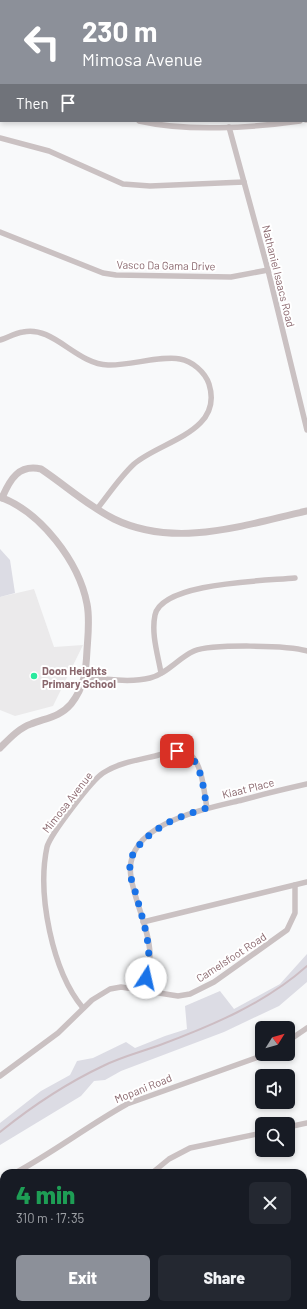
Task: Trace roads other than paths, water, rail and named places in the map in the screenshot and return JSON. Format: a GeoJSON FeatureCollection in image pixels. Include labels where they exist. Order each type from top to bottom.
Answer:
{"type":"FeatureCollection","features":[{"type":"Feature","properties":{"kind":"street"},"geometry":{"type":"LineString","coordinates":[[283,0],[288,0]]}},
{"type":"Feature","properties":{"kind":"street"},"geometry":{"type":"LineString","coordinates":[[147,122],[177,126],[229,127],[263,126],[293,122]]}},
{"type":"Feature","properties":{"kind":"street","name":"Nathaniel Isaacs Road"},"geometry":{"type":"LineString","coordinates":[[229,127],[268,270],[307,430]]}},
{"type":"Feature","properties":{"kind":"street"},"geometry":{"type":"LineString","coordinates":[[0,138],[49,151],[123,184],[150,186],[244,182]]}},
{"type":"Feature","properties":{"kind":"street","name":"Vasco Da Gama Drive"},"geometry":{"type":"LineString","coordinates":[[0,232],[103,273],[116,275],[231,277],[268,270]]}},
{"type":"Feature","properties":{"kind":"street"},"geometry":{"type":"LineString","coordinates":[[0,340],[23,332],[40,332],[84,359],[106,365],[180,358],[201,371],[208,380],[212,392],[211,404],[208,414],[202,423],[192,431],[135,464],[97,509]]}},
{"type":"Feature","properties":{"kind":"street"},"geometry":{"type":"LineString","coordinates":[[0,748],[21,729],[30,724],[60,714],[70,704],[79,691],[85,677],[89,626],[88,606],[76,574],[65,553],[45,528],[21,508],[1,497],[17,473],[32,467],[41,469],[97,509],[129,525],[162,533],[181,534],[221,531],[307,511]]}},
{"type":"Feature","properties":{"kind":"street"},"geometry":{"type":"LineString","coordinates":[[161,673],[154,626],[155,614],[168,599],[191,589],[295,578]]}},
{"type":"Feature","properties":{"kind":"street"},"geometry":{"type":"LineString","coordinates":[[85,677],[133,680],[146,679],[161,673],[193,652],[210,647],[292,648],[307,651]]}},
{"type":"Feature","properties":{"kind":"street","name":"Mimosa Avenue"},"geometry":{"type":"LineString","coordinates":[[83,1008],[76,999],[64,977],[56,953],[45,907],[46,852],[50,839],[90,785],[103,773],[117,765],[170,752],[183,751],[192,757],[198,770],[207,808]]}},
{"type":"Feature","properties":{"kind":"street","name":"Kiaat Place"},"geometry":{"type":"LineString","coordinates":[[143,990],[149,966],[150,952],[131,878],[130,863],[134,852],[153,831],[166,823],[207,808],[307,784]]}},
{"type":"Feature","properties":{"kind":"street"},"geometry":{"type":"LineString","coordinates":[[143,922],[307,882]]}},
{"type":"Feature","properties":{"kind":"street","name":"Camelsfoot Road"},"geometry":{"type":"LineString","coordinates":[[0,1076],[58,1033],[83,1008],[102,993],[110,989],[121,987],[172,995],[190,994],[214,982],[278,938],[287,930],[293,921],[295,913],[295,885]]}},
{"type":"Feature","properties":{"kind":"street"},"geometry":{"type":"LineString","coordinates":[[295,1036],[307,1028]]}},
{"type":"Feature","properties":{"kind":"street","name":"Mopani Road"},"geometry":{"type":"LineString","coordinates":[[23,1169],[51,1154],[108,1115],[127,1104],[255,1058]]}},
{"type":"Feature","properties":{"kind":"street"},"geometry":{"type":"LineString","coordinates":[[295,1126],[307,1123]]}},
{"type":"Feature","properties":{"kind":"street"},"geometry":{"type":"LineString","coordinates":[[157,1169],[169,1159],[190,1148],[255,1134]]}},
{"type":"Feature","properties":{"kind":"waterway"},"geometry":{"type":"LineString","coordinates":[[0,1132],[50,1096],[76,1080],[117,1060],[199,1030],[237,1012],[274,991],[307,966]]}},
{"type":"Feature","properties":{"kind":"place","name":"Doon Heights Primary School"},"geometry":{"type":"Point","coordinates":[34,676]}}]}
